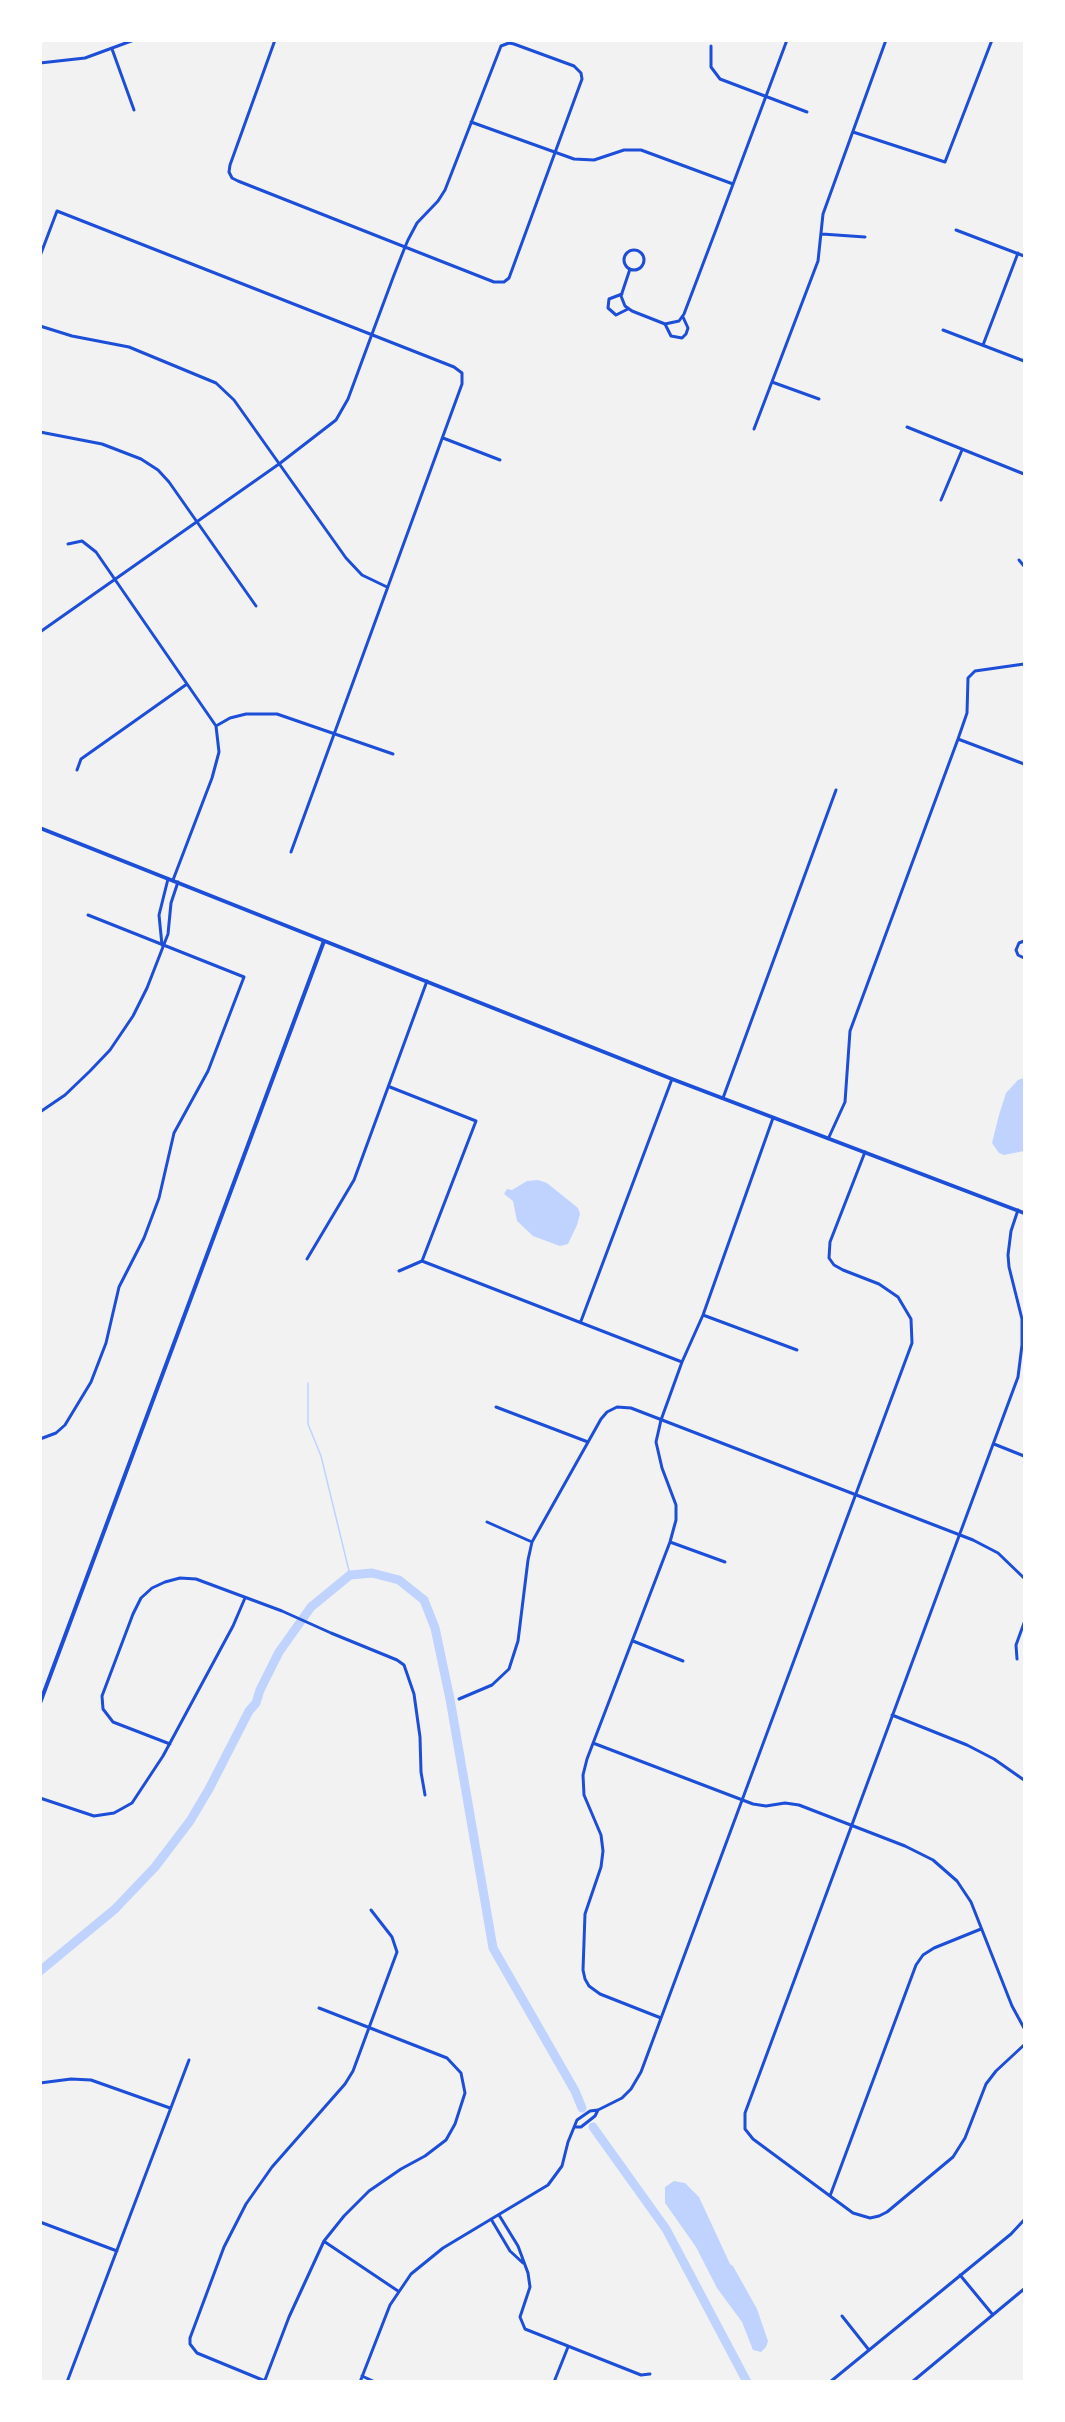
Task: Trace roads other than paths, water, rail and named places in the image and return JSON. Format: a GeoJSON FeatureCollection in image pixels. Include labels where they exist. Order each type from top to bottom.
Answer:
{"type":"FeatureCollection","features":[{"type":"Feature","properties":{"kind":"street"},"geometry":{"type":"LineString","coordinates":[[40,63],[85,58],[134,40]]}},
{"type":"Feature","properties":{"kind":"street"},"geometry":{"type":"LineString","coordinates":[[630,269],[622,294],[623,303],[628,309],[665,324],[674,323],[682,316],[787,40]]}},
{"type":"Feature","properties":{"kind":"street"},"geometry":{"type":"LineString","coordinates":[[754,429],[818,261],[824,214],[886,40]]}},
{"type":"Feature","properties":{"kind":"street"},"geometry":{"type":"LineString","coordinates":[[853,132],[945,162],[992,40]]}},
{"type":"Feature","properties":{"kind":"street"},"geometry":{"type":"LineString","coordinates":[[40,632],[279,464],[328,428],[340,415],[351,393],[405,247],[417,224],[445,190],[498,49],[505,44],[514,44],[574,66],[581,73],[581,82],[509,278],[504,282],[494,282],[405,247],[238,181],[230,175],[230,165],[274,41]]}},
{"type":"Feature","properties":{"kind":"street"},"geometry":{"type":"LineString","coordinates":[[711,46],[711,68],[716,76],[725,82],[807,112]]}},
{"type":"Feature","properties":{"kind":"street"},"geometry":{"type":"LineString","coordinates":[[112,49],[134,110]]}},
{"type":"Feature","properties":{"kind":"street"},"geometry":{"type":"LineString","coordinates":[[471,122],[555,153],[586,161],[600,159],[624,150],[649,151],[733,184]]}},
{"type":"Feature","properties":{"kind":"street"},"geometry":{"type":"LineString","coordinates":[[40,256],[57,211],[372,334],[454,367],[462,373],[462,384],[443,438],[291,852]]}},
{"type":"Feature","properties":{"kind":"street"},"geometry":{"type":"LineString","coordinates":[[956,230],[1024,256]]}},
{"type":"Feature","properties":{"kind":"street"},"geometry":{"type":"LineString","coordinates":[[822,234],[865,237]]}},
{"type":"Feature","properties":{"kind":"street"},"geometry":{"type":"LineString","coordinates":[[637,251],[642,255],[643,262],[639,268],[630,269],[625,264],[624,257],[628,252],[637,251]]}},
{"type":"Feature","properties":{"kind":"street"},"geometry":{"type":"LineString","coordinates":[[983,345],[1018,254]]}},
{"type":"Feature","properties":{"kind":"street"},"geometry":{"type":"LineString","coordinates":[[622,294],[609,299],[608,308],[616,315],[628,309]]}},
{"type":"Feature","properties":{"kind":"street"},"geometry":{"type":"LineString","coordinates":[[665,324],[671,336],[682,338],[688,328],[682,316]]}},
{"type":"Feature","properties":{"kind":"street"},"geometry":{"type":"LineString","coordinates":[[40,326],[72,336],[129,347],[210,379],[234,400],[350,563],[367,578],[387,587]]}},
{"type":"Feature","properties":{"kind":"street"},"geometry":{"type":"LineString","coordinates":[[943,330],[1024,362]]}},
{"type":"Feature","properties":{"kind":"street"},"geometry":{"type":"LineString","coordinates":[[772,382],[819,399]]}},
{"type":"Feature","properties":{"kind":"street"},"geometry":{"type":"LineString","coordinates":[[907,427],[1024,474]]}},
{"type":"Feature","properties":{"kind":"street"},"geometry":{"type":"LineString","coordinates":[[40,432],[94,441],[148,464],[169,482],[256,606]]}},
{"type":"Feature","properties":{"kind":"street"},"geometry":{"type":"LineString","coordinates":[[443,438],[500,460]]}},
{"type":"Feature","properties":{"kind":"street"},"geometry":{"type":"LineString","coordinates":[[941,500],[962,450]]}},
{"type":"Feature","properties":{"kind":"street"},"geometry":{"type":"LineString","coordinates":[[68,544],[81,541],[96,552],[216,726],[219,752],[212,778],[159,915],[162,945]]}},
{"type":"Feature","properties":{"kind":"street"},"geometry":{"type":"LineString","coordinates":[[1019,560],[1024,566]]}},
{"type":"Feature","properties":{"kind":"street"},"geometry":{"type":"LineString","coordinates":[[829,1137],[845,1102],[850,1031],[967,713],[968,678],[975,671],[1024,664]]}},
{"type":"Feature","properties":{"kind":"street"},"geometry":{"type":"LineString","coordinates":[[77,770],[81,759],[187,684]]}},
{"type":"Feature","properties":{"kind":"street"},"geometry":{"type":"LineString","coordinates":[[216,726],[230,718],[246,714],[277,714],[336,732],[393,754]]}},
{"type":"Feature","properties":{"kind":"street"},"geometry":{"type":"LineString","coordinates":[[958,739],[1024,764]]}},
{"type":"Feature","properties":{"kind":"street"},"geometry":{"type":"LineString","coordinates":[[723,1098],[836,790]]}},
{"type":"Feature","properties":{"kind":"street"},"geometry":{"type":"LineString","coordinates":[[40,828],[672,1079],[1024,1213]]}},
{"type":"Feature","properties":{"kind":"street"},"geometry":{"type":"LineString","coordinates":[[40,1112],[84,1078],[118,1038],[147,988],[168,934],[173,880]]}},
{"type":"Feature","properties":{"kind":"street"},"geometry":{"type":"LineString","coordinates":[[40,1439],[56,1433],[65,1425],[96,1372],[109,1333],[118,1287],[144,1238],[159,1198],[174,1133],[208,1071],[244,977],[88,915]]}},
{"type":"Feature","properties":{"kind":"street"},"geometry":{"type":"LineString","coordinates":[[40,1703],[324,941]]}},
{"type":"Feature","properties":{"kind":"street"},"geometry":{"type":"LineString","coordinates":[[1024,941],[1019,943],[1016,950],[1018,955],[1024,958]]}},
{"type":"Feature","properties":{"kind":"street"},"geometry":{"type":"LineString","coordinates":[[307,1259],[354,1180],[427,981]]}},
{"type":"Feature","properties":{"kind":"street"},"geometry":{"type":"LineString","coordinates":[[581,1321],[672,1079]]}},
{"type":"Feature","properties":{"kind":"street"},"geometry":{"type":"LineString","coordinates":[[390,1087],[476,1121],[422,1261]]}},
{"type":"Feature","properties":{"kind":"street"},"geometry":{"type":"LineString","coordinates":[[662,2018],[596,1992],[586,1982],[583,1974],[585,1914],[603,1856],[601,1835],[585,1799],[584,1770],[670,1542],[676,1520],[676,1505],[662,1468],[656,1442],[661,1420],[682,1362],[703,1315],[774,1117]]}},
{"type":"Feature","properties":{"kind":"street"},"geometry":{"type":"LineString","coordinates":[[360,2382],[387,2312],[399,2290],[424,2261],[552,2181],[562,2166],[577,2120],[590,2111],[598,2110],[620,2099],[635,2084],[662,2018],[912,1343],[911,1319],[898,1297],[879,1284],[834,1265],[830,1258],[830,1242],[865,1152]]}},
{"type":"Feature","properties":{"kind":"street"},"geometry":{"type":"LineString","coordinates":[[1018,1210],[1011,1231],[1008,1255],[1022,1319],[1021,1362],[1014,1388],[745,2113],[745,2129],[753,2139],[853,2213],[870,2218],[886,2212],[953,2157],[965,2138],[986,2084],[996,2071],[1024,2045]]}},
{"type":"Feature","properties":{"kind":"street"},"geometry":{"type":"LineString","coordinates":[[399,1271],[422,1261],[682,1362]]}},
{"type":"Feature","properties":{"kind":"street"},"geometry":{"type":"LineString","coordinates":[[703,1315],[796,1350]]}},
{"type":"Feature","properties":{"kind":"street"},"geometry":{"type":"LineString","coordinates":[[496,1407],[588,1442]]}},
{"type":"Feature","properties":{"kind":"street"},"geometry":{"type":"LineString","coordinates":[[459,1699],[497,1682],[512,1663],[518,1641],[532,1542],[604,1415],[614,1408],[627,1407],[960,1535],[998,1553],[1024,1578]]}},
{"type":"Feature","properties":{"kind":"street"},"geometry":{"type":"LineString","coordinates":[[994,1444],[1024,1456]]}},
{"type":"Feature","properties":{"kind":"street"},"geometry":{"type":"LineString","coordinates":[[487,1522],[532,1542]]}},
{"type":"Feature","properties":{"kind":"street"},"geometry":{"type":"LineString","coordinates":[[670,1542],[724,1562]]}},
{"type":"Feature","properties":{"kind":"street"},"geometry":{"type":"LineString","coordinates":[[170,1744],[112,1722],[103,1709],[102,1696],[136,1606],[145,1595],[157,1586],[180,1578],[200,1580],[298,1618],[404,1665],[414,1694],[425,1795]]}},
{"type":"Feature","properties":{"kind":"street"},"geometry":{"type":"LineString","coordinates":[[40,1798],[94,1816],[118,1812],[135,1799],[170,1744],[233,1626],[245,1598]]}},
{"type":"Feature","properties":{"kind":"street"},"geometry":{"type":"LineString","coordinates":[[1017,1659],[1016,1645],[1024,1623]]}},
{"type":"Feature","properties":{"kind":"street"},"geometry":{"type":"LineString","coordinates":[[633,1641],[683,1661]]}},
{"type":"Feature","properties":{"kind":"street"},"geometry":{"type":"LineString","coordinates":[[892,1715],[967,1745],[1024,1780]]}},
{"type":"Feature","properties":{"kind":"street"},"geometry":{"type":"LineString","coordinates":[[593,1743],[742,1800],[762,1806],[794,1804],[913,1850],[940,1864],[968,1895],[1012,2006],[1024,2028]]}},
{"type":"Feature","properties":{"kind":"street"},"geometry":{"type":"LineString","coordinates":[[319,2008],[370,2027],[447,2058],[458,2069],[463,2079],[464,2100],[446,2140],[369,2191],[344,2216],[324,2241],[289,2317],[265,2381],[197,2353],[190,2344],[191,2332],[224,2247],[246,2204],[272,2168],[345,2084],[353,2071],[370,2027],[397,1952],[392,1937],[371,1910]]}},
{"type":"Feature","properties":{"kind":"street"},"geometry":{"type":"LineString","coordinates":[[830,2196],[916,1965],[930,1950],[982,1929]]}},
{"type":"Feature","properties":{"kind":"street"},"geometry":{"type":"LineString","coordinates":[[67,2382],[189,2060]]}},
{"type":"Feature","properties":{"kind":"street"},"geometry":{"type":"LineString","coordinates":[[40,2084],[71,2079],[91,2079],[170,2108]]}},
{"type":"Feature","properties":{"kind":"street"},"geometry":{"type":"LineString","coordinates":[[576,2127],[581,2127],[595,2116],[598,2110]]}},
{"type":"Feature","properties":{"kind":"street"},"geometry":{"type":"LineString","coordinates":[[499,2214],[518,2246],[530,2283],[521,2313],[522,2325],[531,2333],[641,2375],[650,2374]]}},
{"type":"Feature","properties":{"kind":"street"},"geometry":{"type":"LineString","coordinates":[[491,2219],[510,2251],[523,2264]]}},
{"type":"Feature","properties":{"kind":"street"},"geometry":{"type":"LineString","coordinates":[[830,2382],[1011,2234],[1024,2220]]}},
{"type":"Feature","properties":{"kind":"street"},"geometry":{"type":"LineString","coordinates":[[40,2222],[117,2251]]}},
{"type":"Feature","properties":{"kind":"street"},"geometry":{"type":"LineString","coordinates":[[324,2241],[399,2290]]}},
{"type":"Feature","properties":{"kind":"street"},"geometry":{"type":"LineString","coordinates":[[960,2275],[993,2315]]}},
{"type":"Feature","properties":{"kind":"street"},"geometry":{"type":"LineString","coordinates":[[912,2382],[1024,2289]]}},
{"type":"Feature","properties":{"kind":"street"},"geometry":{"type":"LineString","coordinates":[[842,2316],[868,2350]]}},
{"type":"Feature","properties":{"kind":"street"},"geometry":{"type":"LineString","coordinates":[[554,2382],[568,2347]]}},
{"type":"Feature","properties":{"kind":"street"},"geometry":{"type":"LineString","coordinates":[[362,2376],[375,2382]]}},
{"type":"Feature","properties":{"kind":"water"},"geometry":{"type":"Polygon","coordinates":[[[1024,1078],[1024,1151],[1004,1155],[999,1153],[992,1143],[999,1115],[1006,1093],[1018,1080],[1024,1078]]]}},
{"type":"Feature","properties":{"kind":"water"},"geometry":{"type":"Polygon","coordinates":[[[538,1180],[547,1183],[578,1208],[580,1214],[577,1225],[568,1244],[560,1246],[533,1236],[517,1221],[513,1201],[504,1194],[507,1189],[512,1190],[527,1181],[538,1180]]]}},
{"type":"Feature","properties":{"kind":"water"},"geometry":{"type":"Polygon","coordinates":[[[674,2181],[685,2183],[699,2197],[730,2264],[757,2309],[768,2341],[761,2352],[753,2350],[742,2322],[717,2288],[696,2247],[665,2203],[665,2187],[674,2181]]]}},
{"type":"Feature","properties":{"kind":"waterway"},"geometry":{"type":"LineString","coordinates":[[308,1383],[308,1424],[321,1456],[350,1575]]}},
{"type":"Feature","properties":{"kind":"waterway"},"geometry":{"type":"LineString","coordinates":[[40,1971],[115,1909],[155,1867],[190,1821],[249,1711],[256,1703],[279,1652],[311,1607],[350,1575],[372,1573],[399,1580],[424,1600],[435,1628],[450,1699],[493,1948],[575,2091],[582,2108]]}},
{"type":"Feature","properties":{"kind":"waterway"},"geometry":{"type":"LineString","coordinates":[[593,2127],[666,2229],[747,2382]]}}]}
